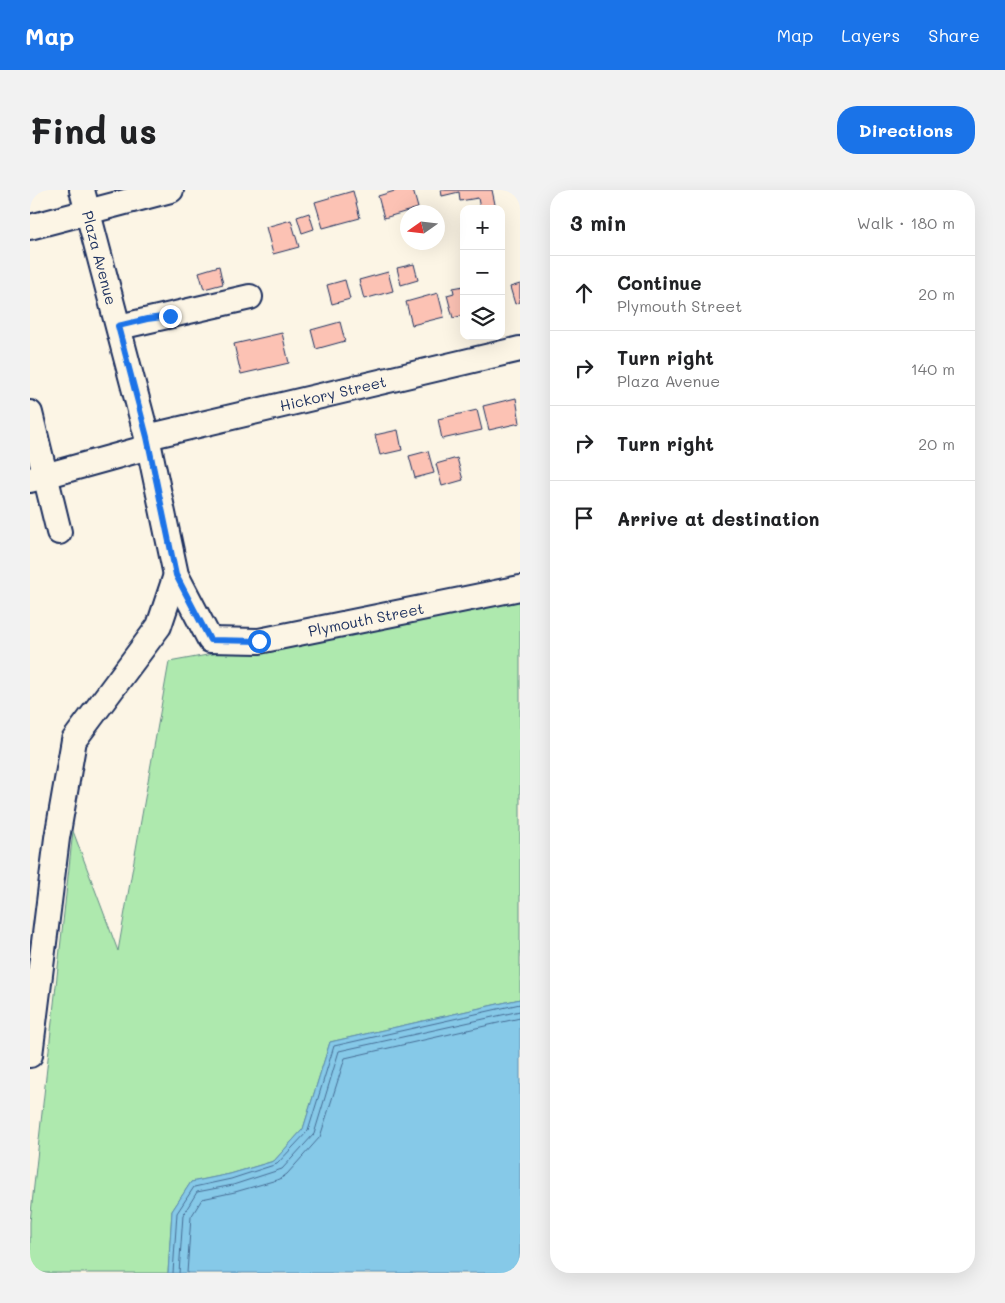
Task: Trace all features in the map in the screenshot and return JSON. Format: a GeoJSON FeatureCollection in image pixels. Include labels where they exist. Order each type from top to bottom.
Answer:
{"type":"FeatureCollection","features":[{"type":"Feature","properties":{"kind":"street"},"geometry":{"type":"LineString","coordinates":[[30,227],[85,200],[171,190]]}},
{"type":"Feature","properties":{"kind":"street","name":"Plaza Avenue"},"geometry":{"type":"LineString","coordinates":[[85,200],[148,442],[176,575],[210,640]]}},
{"type":"Feature","properties":{"kind":"street"},"geometry":{"type":"LineString","coordinates":[[118,326],[250,298]]}},
{"type":"Feature","properties":{"kind":"street","name":"Hickory Street"},"geometry":{"type":"LineString","coordinates":[[148,442],[520,349]]}},
{"type":"Feature","properties":{"kind":"street"},"geometry":{"type":"LineString","coordinates":[[30,412],[38,477],[59,532]]}},
{"type":"Feature","properties":{"kind":"street"},"geometry":{"type":"LineString","coordinates":[[38,477],[148,442]]}},
{"type":"Feature","properties":{"kind":"street"},"geometry":{"type":"LineString","coordinates":[[30,1056],[33,1013],[57,838],[74,740],[159,626],[176,575]]}},
{"type":"Feature","properties":{"kind":"street","name":"Plymouth Street"},"geometry":{"type":"LineString","coordinates":[[210,640],[259,641],[520,588]]}},
{"type":"Feature","properties":{"kind":"green space"},"geometry":{"type":"Polygon","coordinates":[[[520,598],[520,999],[330,1042],[303,1129],[274,1161],[230,1174],[191,1182],[172,1211],[168,1273],[30,1273],[30,1222],[73,831],[118,951],[169,662],[520,598]]]}},
{"type":"Feature","properties":{"kind":"water"},"geometry":{"type":"Polygon","coordinates":[[[520,999],[520,1273],[168,1273],[172,1211],[191,1182],[230,1174],[274,1161],[303,1129],[330,1042],[520,999]]]}},
{"type":"Feature","properties":{"kind":"building"},"geometry":{"type":"Polygon","coordinates":[[[398,190],[413,190],[417,205],[400,205],[400,213],[384,218],[378,196],[398,190]]]}},
{"type":"Feature","properties":{"kind":"building"},"geometry":{"type":"Polygon","coordinates":[[[441,190],[492,190],[495,205],[479,205],[478,198],[460,201],[459,192],[442,196],[441,190]]]}},
{"type":"Feature","properties":{"kind":"building"},"geometry":{"type":"Polygon","coordinates":[[[353,191],[360,218],[323,228],[315,202],[353,191]]]}},
{"type":"Feature","properties":{"kind":"building"},"geometry":{"type":"Polygon","coordinates":[[[309,213],[314,229],[302,233],[297,217],[309,213]]]}},
{"type":"Feature","properties":{"kind":"building"},"geometry":{"type":"Polygon","coordinates":[[[291,220],[299,247],[273,254],[266,227],[291,220]]]}},
{"type":"Feature","properties":{"kind":"building"},"geometry":{"type":"Polygon","coordinates":[[[414,264],[418,280],[401,285],[397,268],[414,264]]]}},
{"type":"Feature","properties":{"kind":"building"},"geometry":{"type":"Polygon","coordinates":[[[219,266],[223,284],[204,289],[199,272],[219,266]]]}},
{"type":"Feature","properties":{"kind":"building"},"geometry":{"type":"Polygon","coordinates":[[[388,272],[393,291],[364,299],[359,280],[388,272]]]}},
{"type":"Feature","properties":{"kind":"building"},"geometry":{"type":"Polygon","coordinates":[[[345,280],[350,299],[332,304],[327,285],[345,280]]]}},
{"type":"Feature","properties":{"kind":"building"},"geometry":{"type":"Polygon","coordinates":[[[520,284],[520,302],[515,304],[510,287],[520,284]]]}},
{"type":"Feature","properties":{"kind":"building"},"geometry":{"type":"Polygon","coordinates":[[[460,287],[460,316],[453,318],[447,295],[454,293],[453,288],[460,287]]]}},
{"type":"Feature","properties":{"kind":"building"},"geometry":{"type":"Polygon","coordinates":[[[438,293],[444,317],[412,325],[406,302],[438,293]]]}},
{"type":"Feature","properties":{"kind":"building"},"geometry":{"type":"Polygon","coordinates":[[[340,322],[345,341],[316,349],[311,330],[340,322]]]}},
{"type":"Feature","properties":{"kind":"building"},"geometry":{"type":"Polygon","coordinates":[[[282,333],[289,363],[241,374],[234,344],[282,333]]]}},
{"type":"Feature","properties":{"kind":"building"},"geometry":{"type":"Polygon","coordinates":[[[516,398],[520,423],[489,430],[483,406],[516,398]]]}},
{"type":"Feature","properties":{"kind":"building"},"geometry":{"type":"Polygon","coordinates":[[[477,410],[482,430],[442,439],[438,419],[477,410]]]}},
{"type":"Feature","properties":{"kind":"building"},"geometry":{"type":"Polygon","coordinates":[[[398,430],[402,450],[380,455],[375,435],[398,430]]]}},
{"type":"Feature","properties":{"kind":"building"},"geometry":{"type":"Polygon","coordinates":[[[428,451],[434,473],[415,478],[409,456],[428,451]]]}},
{"type":"Feature","properties":{"kind":"building"},"geometry":{"type":"Polygon","coordinates":[[[457,458],[463,480],[442,486],[436,464],[457,458]]]}},
{"type":"Feature","properties":{"kind":"route"},"geometry":{"type":"LineString","coordinates":[[170,316],[118,326],[147,437],[176,575],[210,640],[259,641]]}}]}
